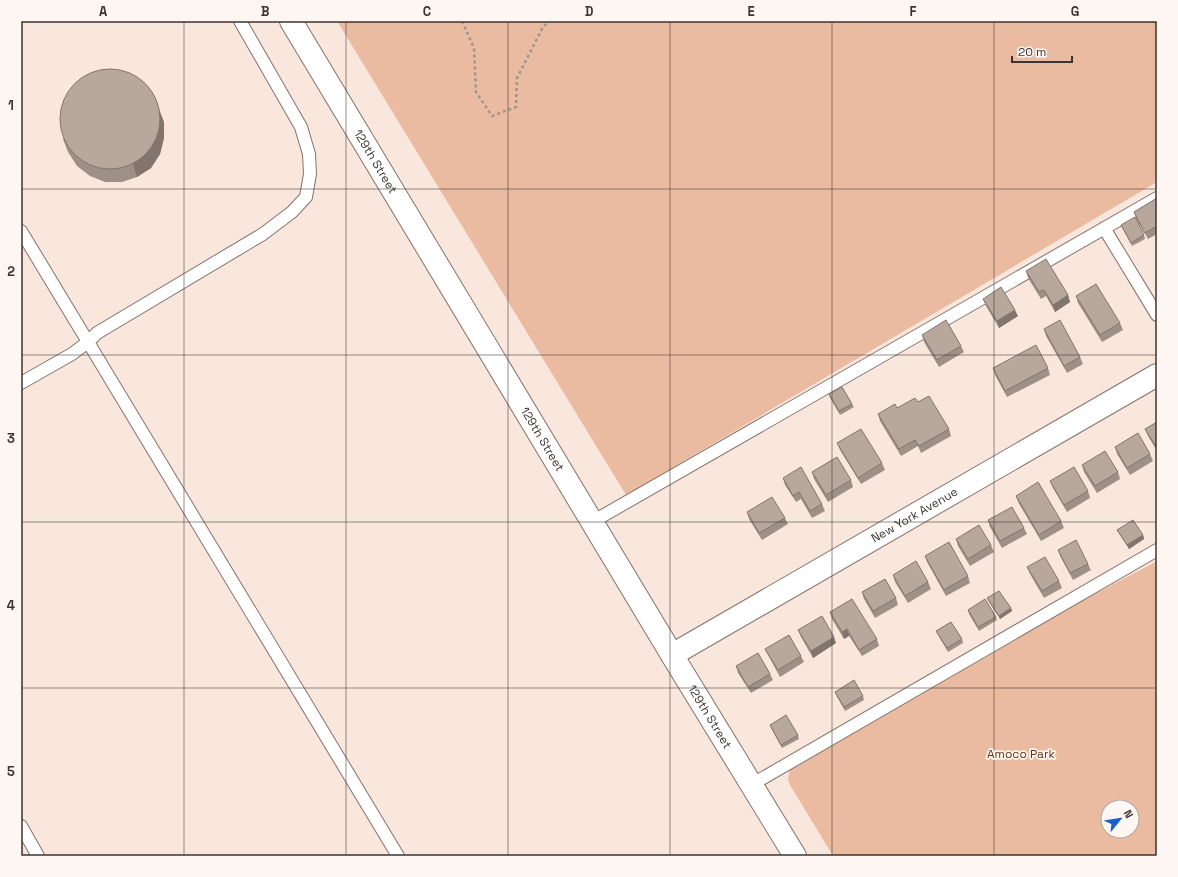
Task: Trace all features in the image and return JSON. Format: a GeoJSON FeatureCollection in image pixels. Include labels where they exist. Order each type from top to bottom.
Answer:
{"type":"FeatureCollection","features":[{"type":"Feature","properties":{"kind":"main road","name":"129th Street"},"geometry":{"type":"LineString","coordinates":[[291,21],[672,656],[795,856]]}},
{"type":"Feature","properties":{"kind":"main road","name":"New York Avenue"},"geometry":{"type":"LineString","coordinates":[[672,656],[1157,375]]}},
{"type":"Feature","properties":{"kind":"lane"},"geometry":{"type":"LineString","coordinates":[[21,383],[72,354],[97,333],[263,234],[292,212],[306,197],[310,174],[309,154],[301,127],[240,21]]}},
{"type":"Feature","properties":{"kind":"lane"},"geometry":{"type":"LineString","coordinates":[[592,522],[1157,198]]}},
{"type":"Feature","properties":{"kind":"lane"},"geometry":{"type":"LineString","coordinates":[[1104,228],[1157,315]]}},
{"type":"Feature","properties":{"kind":"lane"},"geometry":{"type":"LineString","coordinates":[[21,231],[398,856]]}},
{"type":"Feature","properties":{"kind":"lane"},"geometry":{"type":"LineString","coordinates":[[751,785],[1157,550]]}},
{"type":"Feature","properties":{"kind":"lane"},"geometry":{"type":"LineString","coordinates":[[21,826],[38,856]]}},
{"type":"Feature","properties":{"kind":"path"},"geometry":{"type":"LineString","coordinates":[[462,21],[474,48],[476,92],[492,116],[516,108],[517,78],[543,27],[550,21]]}},
{"type":"Feature","properties":{"kind":"green space"},"geometry":{"type":"Polygon","coordinates":[[[337,21],[1157,21],[1157,182],[626,495],[337,21]]]}},
{"type":"Feature","properties":{"kind":"green space","name":"Amoco Park"},"geometry":{"type":"Polygon","coordinates":[[[1157,561],[1157,856],[833,856],[790,785],[788,779],[790,770],[1076,604],[1157,561]]]}},
{"type":"Feature","properties":{"kind":"building"},"geometry":{"type":"Polygon","coordinates":[[[110,69],[129,72],[146,83],[157,100],[160,119],[157,138],[146,155],[129,166],[110,169],[91,166],[74,155],[63,138],[60,119],[63,100],[74,83],[91,72],[110,69]]]}},
{"type":"Feature","properties":{"kind":"building"},"geometry":{"type":"Polygon","coordinates":[[[1157,198],[1157,226],[1145,233],[1134,212],[1157,198]]]}},
{"type":"Feature","properties":{"kind":"building"},"geometry":{"type":"Polygon","coordinates":[[[1135,217],[1144,235],[1131,243],[1121,225],[1135,217]]]}},
{"type":"Feature","properties":{"kind":"building"},"geometry":{"type":"Polygon","coordinates":[[[1046,259],[1068,295],[1053,305],[1044,290],[1039,292],[1026,271],[1046,259]]]}},
{"type":"Feature","properties":{"kind":"building"},"geometry":{"type":"Polygon","coordinates":[[[1096,284],[1120,323],[1100,335],[1076,296],[1096,284]]]}},
{"type":"Feature","properties":{"kind":"building"},"geometry":{"type":"Polygon","coordinates":[[[1001,287],[1015,310],[997,321],[983,299],[1001,287]]]}},
{"type":"Feature","properties":{"kind":"building"},"geometry":{"type":"Polygon","coordinates":[[[946,320],[961,346],[937,360],[922,335],[946,320]]]}},
{"type":"Feature","properties":{"kind":"building"},"geometry":{"type":"Polygon","coordinates":[[[1060,320],[1080,357],[1064,366],[1044,329],[1060,320]]]}},
{"type":"Feature","properties":{"kind":"building"},"geometry":{"type":"Polygon","coordinates":[[[1036,345],[1048,368],[1005,391],[993,368],[1036,345]]]}},
{"type":"Feature","properties":{"kind":"building"},"geometry":{"type":"Polygon","coordinates":[[[842,387],[852,404],[839,411],[829,394],[842,387]]]}},
{"type":"Feature","properties":{"kind":"building"},"geometry":{"type":"Polygon","coordinates":[[[929,396],[949,429],[919,446],[915,440],[899,449],[878,414],[895,404],[897,408],[915,398],[918,402],[929,396]]]}},
{"type":"Feature","properties":{"kind":"building"},"geometry":{"type":"Polygon","coordinates":[[[1157,422],[1157,448],[1145,429],[1157,422]]]}},
{"type":"Feature","properties":{"kind":"building"},"geometry":{"type":"Polygon","coordinates":[[[861,429],[882,463],[858,478],[837,443],[861,429]]]}},
{"type":"Feature","properties":{"kind":"building"},"geometry":{"type":"Polygon","coordinates":[[[1138,433],[1150,454],[1127,468],[1115,447],[1138,433]]]}},
{"type":"Feature","properties":{"kind":"building"},"geometry":{"type":"Polygon","coordinates":[[[1105,451],[1118,472],[1095,486],[1082,465],[1105,451]]]}},
{"type":"Feature","properties":{"kind":"building"},"geometry":{"type":"Polygon","coordinates":[[[837,457],[851,480],[826,495],[812,472],[837,457]]]}},
{"type":"Feature","properties":{"kind":"building"},"geometry":{"type":"Polygon","coordinates":[[[801,467],[822,504],[810,511],[799,492],[793,496],[783,478],[801,467]]]}},
{"type":"Feature","properties":{"kind":"building"},"geometry":{"type":"Polygon","coordinates":[[[1074,467],[1088,491],[1064,505],[1050,481],[1074,467]]]}},
{"type":"Feature","properties":{"kind":"building"},"geometry":{"type":"Polygon","coordinates":[[[1038,482],[1061,521],[1039,535],[1016,496],[1038,482]]]}},
{"type":"Feature","properties":{"kind":"building"},"geometry":{"type":"Polygon","coordinates":[[[772,497],[785,518],[759,533],[747,512],[772,497]]]}},
{"type":"Feature","properties":{"kind":"building"},"geometry":{"type":"Polygon","coordinates":[[[1012,507],[1024,528],[1000,541],[988,520],[1012,507]]]}},
{"type":"Feature","properties":{"kind":"building"},"geometry":{"type":"Polygon","coordinates":[[[1133,520],[1143,535],[1127,545],[1117,530],[1133,520]]]}},
{"type":"Feature","properties":{"kind":"building"},"geometry":{"type":"Polygon","coordinates":[[[979,525],[991,545],[968,559],[956,539],[979,525]]]}},
{"type":"Feature","properties":{"kind":"building"},"geometry":{"type":"Polygon","coordinates":[[[1076,540],[1088,564],[1070,573],[1058,550],[1076,540]]]}},
{"type":"Feature","properties":{"kind":"building"},"geometry":{"type":"Polygon","coordinates":[[[949,542],[968,576],[944,590],[925,556],[949,542]]]}},
{"type":"Feature","properties":{"kind":"building"},"geometry":{"type":"Polygon","coordinates":[[[1045,557],[1059,581],[1042,591],[1027,567],[1045,557]]]}},
{"type":"Feature","properties":{"kind":"building"},"geometry":{"type":"Polygon","coordinates":[[[916,561],[928,582],[905,596],[893,575],[916,561]]]}},
{"type":"Feature","properties":{"kind":"building"},"geometry":{"type":"Polygon","coordinates":[[[885,579],[896,598],[873,611],[862,592],[885,579]]]}},
{"type":"Feature","properties":{"kind":"building"},"geometry":{"type":"Polygon","coordinates":[[[999,591],[1011,608],[999,616],[987,598],[999,591]]]}},
{"type":"Feature","properties":{"kind":"building"},"geometry":{"type":"Polygon","coordinates":[[[852,599],[877,639],[859,650],[847,629],[842,632],[830,612],[852,599]]]}},
{"type":"Feature","properties":{"kind":"building"},"geometry":{"type":"Polygon","coordinates":[[[985,599],[996,617],[978,627],[968,610],[985,599]]]}},
{"type":"Feature","properties":{"kind":"building"},"geometry":{"type":"Polygon","coordinates":[[[822,616],[834,637],[811,651],[798,630],[822,616]]]}},
{"type":"Feature","properties":{"kind":"building"},"geometry":{"type":"Polygon","coordinates":[[[951,622],[962,639],[947,648],[936,631],[951,622]]]}},
{"type":"Feature","properties":{"kind":"building"},"geometry":{"type":"Polygon","coordinates":[[[789,635],[801,656],[778,670],[765,649],[789,635]]]}},
{"type":"Feature","properties":{"kind":"building"},"geometry":{"type":"Polygon","coordinates":[[[758,653],[770,674],[748,687],[736,666],[758,653]]]}},
{"type":"Feature","properties":{"kind":"building"},"geometry":{"type":"Polygon","coordinates":[[[854,680],[863,696],[844,707],[835,692],[854,680]]]}},
{"type":"Feature","properties":{"kind":"building"},"geometry":{"type":"Polygon","coordinates":[[[786,715],[798,735],[781,745],[770,725],[786,715]]]}}]}
